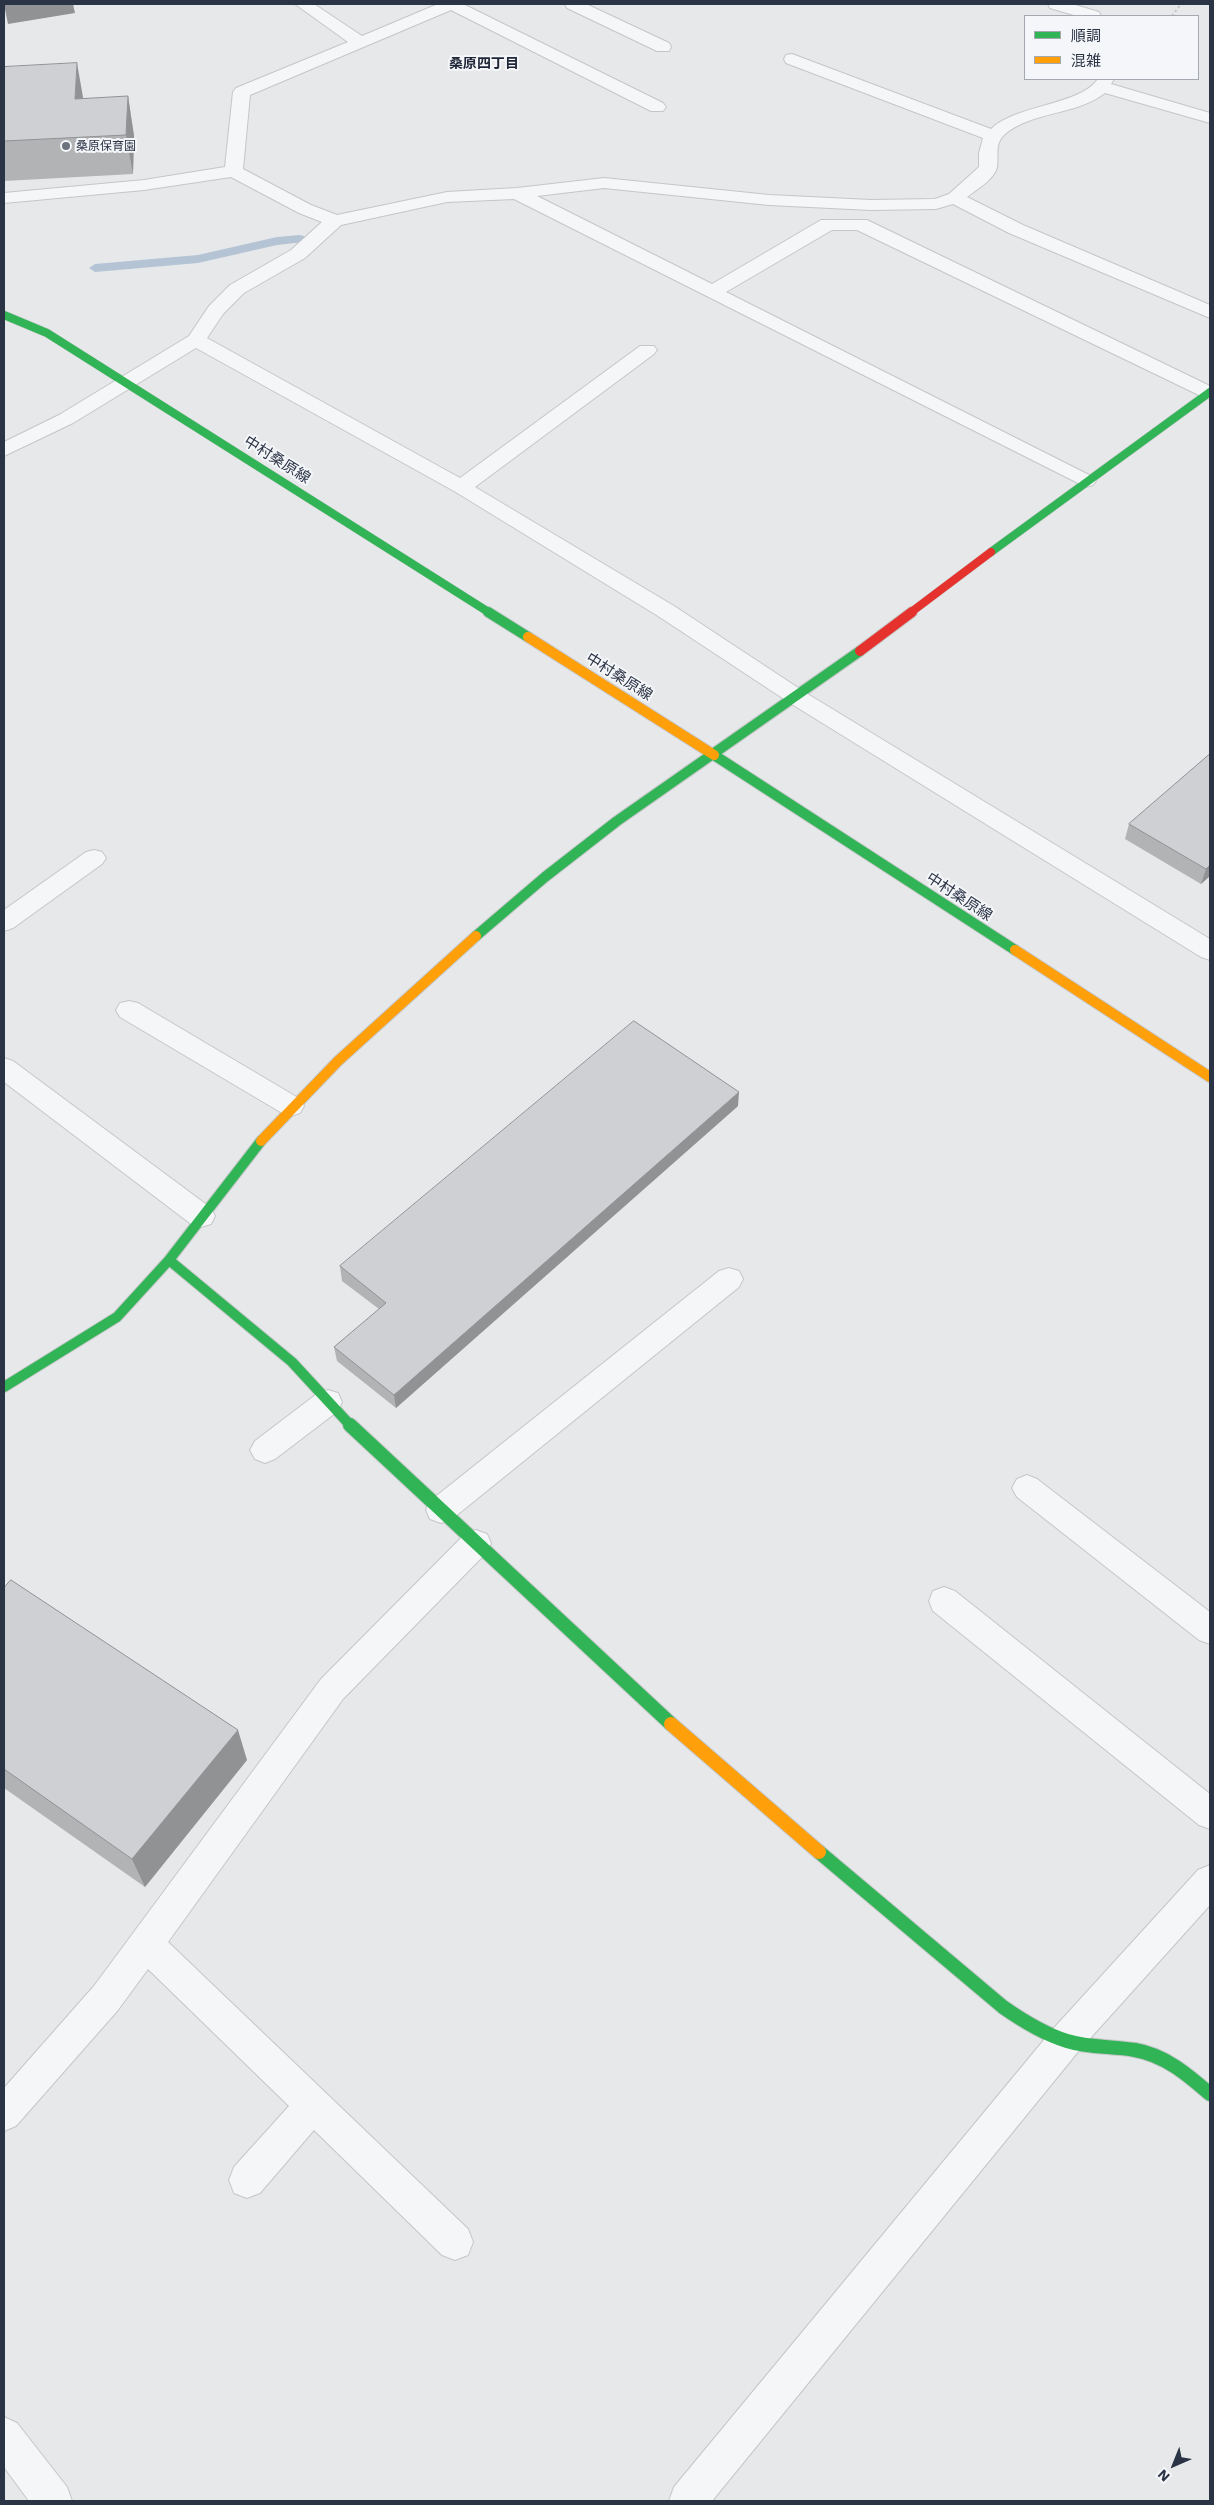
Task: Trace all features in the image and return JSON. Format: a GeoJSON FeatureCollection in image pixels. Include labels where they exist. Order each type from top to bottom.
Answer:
{"type":"FeatureCollection","features":[{"type":"Feature","properties":{"kind":"street"},"geometry":{"type":"LineString","coordinates":[[303,4],[360,42]]}},
{"type":"Feature","properties":{"kind":"street"},"geometry":{"type":"LineString","coordinates":[[234,171],[242,92],[451,4],[657,107]]}},
{"type":"Feature","properties":{"kind":"street"},"geometry":{"type":"LineString","coordinates":[[573,4],[663,47]]}},
{"type":"Feature","properties":{"kind":"street"},"geometry":{"type":"LineString","coordinates":[[1058,4],[1089,15]]}},
{"type":"Feature","properties":{"kind":"street"},"geometry":{"type":"LineString","coordinates":[[792,59],[993,136]]}},
{"type":"Feature","properties":{"kind":"street"},"geometry":{"type":"LineString","coordinates":[[4,450],[66,418],[196,340],[216,310],[237,289],[298,254],[335,221],[447,197],[518,193],[604,182],[769,200],[871,205],[936,204],[955,198],[978,180],[988,168],[987,152],[993,136],[1011,125],[1052,107],[1098,90],[1103,82],[1210,118]]}},
{"type":"Feature","properties":{"kind":"street"},"geometry":{"type":"LineString","coordinates":[[4,198],[144,185],[234,171],[305,209],[335,221]]}},
{"type":"Feature","properties":{"kind":"street"},"geometry":{"type":"LineString","coordinates":[[518,193],[1086,481]]}},
{"type":"Feature","properties":{"kind":"street"},"geometry":{"type":"LineString","coordinates":[[955,198],[1016,230],[1210,312]]}},
{"type":"Feature","properties":{"kind":"street"},"geometry":{"type":"LineString","coordinates":[[4,1387],[117,1316],[169,1260],[201,1216],[291,1106],[378,1022],[534,885],[618,820],[798,698],[1086,481],[1210,393],[860,224],[828,224],[712,292]]}},
{"type":"Feature","properties":{"kind":"street","name":"中村桑原線"},"geometry":{"type":"LineString","coordinates":[[4,315],[46,332],[125,381],[715,756],[1210,1077]]}},
{"type":"Feature","properties":{"kind":"street"},"geometry":{"type":"LineString","coordinates":[[196,340],[461,487],[666,611],[798,698],[1210,951]]}},
{"type":"Feature","properties":{"kind":"street"},"geometry":{"type":"LineString","coordinates":[[461,487],[646,350]]}},
{"type":"Feature","properties":{"kind":"street"},"geometry":{"type":"LineString","coordinates":[[4,922],[94,858]]}},
{"type":"Feature","properties":{"kind":"street"},"geometry":{"type":"LineString","coordinates":[[129,1010],[291,1106]]}},
{"type":"Feature","properties":{"kind":"street"},"geometry":{"type":"LineString","coordinates":[[4,1068],[201,1216]]}},
{"type":"Feature","properties":{"kind":"street"},"geometry":{"type":"LineString","coordinates":[[169,1260],[292,1362],[351,1426],[700,1751],[1003,2007],[1031,2028],[1065,2040],[1090,2046],[1123,2046],[1151,2054],[1180,2069],[1210,2094]]}},
{"type":"Feature","properties":{"kind":"street"},"geometry":{"type":"LineString","coordinates":[[441,1510],[729,1278]]}},
{"type":"Feature","properties":{"kind":"street"},"geometry":{"type":"LineString","coordinates":[[265,1450],[328,1402]]}},
{"type":"Feature","properties":{"kind":"street"},"geometry":{"type":"LineString","coordinates":[[1027,1488],[1210,1630]]}},
{"type":"Feature","properties":{"kind":"street"},"geometry":{"type":"LineString","coordinates":[[4,2114],[106,1998],[332,1689],[476,1543]]}},
{"type":"Feature","properties":{"kind":"street"},"geometry":{"type":"LineString","coordinates":[[944,1601],[1210,1814]]}},
{"type":"Feature","properties":{"kind":"street"},"geometry":{"type":"LineString","coordinates":[[688,2501],[1065,2040],[1210,1881]]}},
{"type":"Feature","properties":{"kind":"street"},"geometry":{"type":"LineString","coordinates":[[146,1944],[455,2242]]}},
{"type":"Feature","properties":{"kind":"street"},"geometry":{"type":"LineString","coordinates":[[247,2180],[313,2105]]}},
{"type":"Feature","properties":{"kind":"street"},"geometry":{"type":"LineString","coordinates":[[4,2436],[53,2501]]}},
{"type":"Feature","properties":{"kind":"path"},"geometry":{"type":"LineString","coordinates":[[1173,15],[1182,4]]}},
{"type":"Feature","properties":{"kind":"building"},"geometry":{"type":"Polygon","coordinates":[[[77,63],[75,99],[128,96],[126,135],[4,141],[4,67],[77,63]]]}},
{"type":"Feature","properties":{"kind":"building"},"geometry":{"type":"Polygon","coordinates":[[[1210,754],[1210,865],[1206,869],[1129,824],[1210,754]]]}},
{"type":"Feature","properties":{"kind":"building"},"geometry":{"type":"Polygon","coordinates":[[[634,1021],[739,1092],[394,1395],[334,1347],[386,1303],[340,1266],[634,1021]]]}},
{"type":"Feature","properties":{"kind":"building"},"geometry":{"type":"Polygon","coordinates":[[[11,1580],[238,1730],[132,1859],[4,1769],[4,1588],[11,1580]]]}},
{"type":"Feature","properties":{"kind":"waterway"},"geometry":{"type":"LineString","coordinates":[[95,268],[198,259],[277,241],[300,239]]}},
{"type":"Feature","properties":{"kind":"traffic: fast"},"geometry":{"type":"LineString","coordinates":[[4,315],[47,333],[528,637]]}},
{"type":"Feature","properties":{"kind":"traffic: fast"},"geometry":{"type":"LineString","coordinates":[[991,552],[1210,392]]}},
{"type":"Feature","properties":{"kind":"traffic: fast"},"geometry":{"type":"LineString","coordinates":[[476,936],[545,877],[617,821],[800,695],[860,651]]}},
{"type":"Feature","properties":{"kind":"traffic: fast"},"geometry":{"type":"LineString","coordinates":[[714,755],[1015,950]]}},
{"type":"Feature","properties":{"kind":"traffic: fast"},"geometry":{"type":"LineString","coordinates":[[4,1387],[117,1317],[169,1260],[261,1141]]}},
{"type":"Feature","properties":{"kind":"traffic: fast"},"geometry":{"type":"LineString","coordinates":[[169,1260],[292,1362],[351,1426],[671,1724]]}},
{"type":"Feature","properties":{"kind":"traffic: fast"},"geometry":{"type":"LineString","coordinates":[[819,1852],[1003,2007],[1023,2020],[1044,2032],[1066,2041],[1097,2047],[1135,2050],[1158,2057],[1189,2076],[1210,2094]]}},
{"type":"Feature","properties":{"kind":"traffic: slow"},"geometry":{"type":"LineString","coordinates":[[528,637],[714,755]]}},
{"type":"Feature","properties":{"kind":"traffic: slow"},"geometry":{"type":"LineString","coordinates":[[261,1141],[338,1061],[476,936]]}},
{"type":"Feature","properties":{"kind":"traffic: slow"},"geometry":{"type":"LineString","coordinates":[[1015,950],[1210,1077]]}},
{"type":"Feature","properties":{"kind":"traffic: slow"},"geometry":{"type":"LineString","coordinates":[[671,1724],[819,1852]]}},
{"type":"Feature","properties":{"kind":"traffic: jam"},"geometry":{"type":"LineString","coordinates":[[860,651],[991,552]]}},
{"type":"Feature","properties":{"kind":"place","name":"桑原保育園"},"geometry":{"type":"Point","coordinates":[66,146]}},
{"type":"Feature","properties":{"kind":"district","name":"桑原四丁目"},"geometry":{"type":"Point","coordinates":[484,64]}}]}
